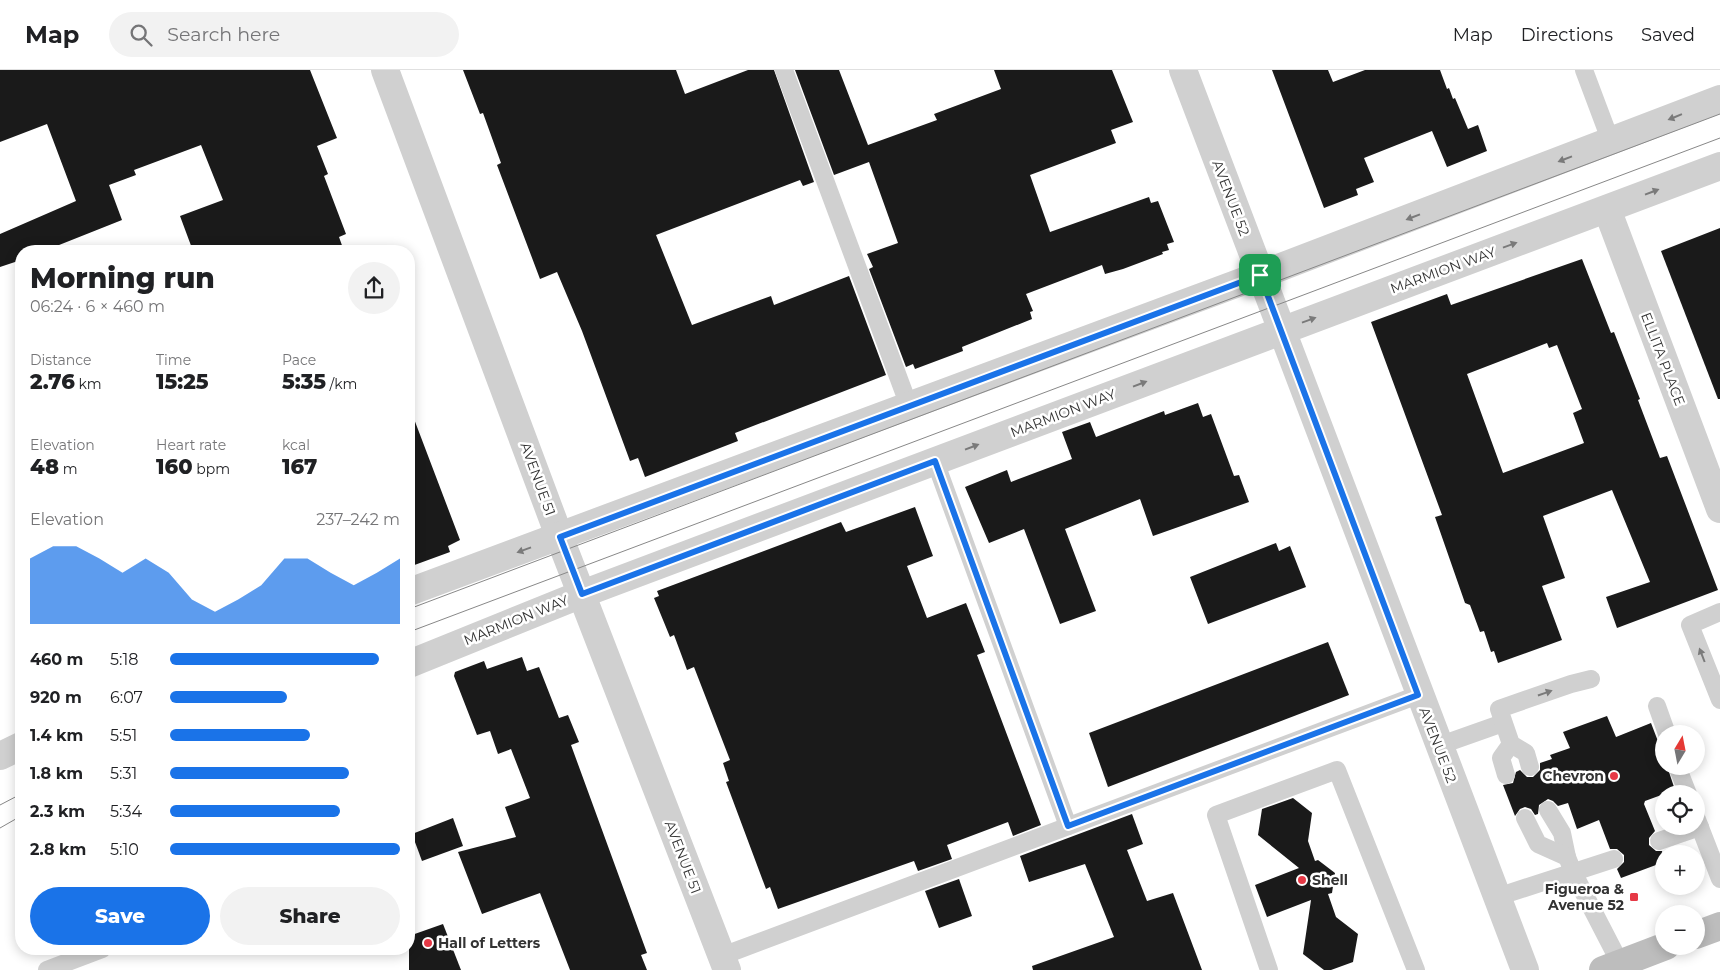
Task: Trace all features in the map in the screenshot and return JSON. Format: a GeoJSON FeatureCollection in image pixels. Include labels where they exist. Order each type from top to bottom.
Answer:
{"type":"FeatureCollection","features":[{"type":"Feature","properties":{"kind":"main road"},"geometry":{"type":"LineString","coordinates":[[1705,932],[1720,926]]}},
{"type":"Feature","properties":{"kind":"main road"},"geometry":{"type":"LineString","coordinates":[[1612,967],[1655,950]]}},
{"type":"Feature","properties":{"kind":"street","name":"AVENUE 51"},"geometry":{"type":"LineString","coordinates":[[385,70],[560,537],[724,963]]}},
{"type":"Feature","properties":{"kind":"street","name":"AVENUE 52"},"geometry":{"type":"LineString","coordinates":[[1183,70],[1418,695],[1525,970]]}},
{"type":"Feature","properties":{"kind":"street"},"geometry":{"type":"LineString","coordinates":[[415,590],[1260,275],[1720,99]]}},
{"type":"Feature","properties":{"kind":"street","name":"MARMION WAY"},"geometry":{"type":"LineString","coordinates":[[415,662],[582,594],[1720,166]]}},
{"type":"Feature","properties":{"kind":"street","name":"ELLITA PLACE"},"geometry":{"type":"LineString","coordinates":[[1607,209],[1720,509]]}},
{"type":"Feature","properties":{"kind":"street"},"geometry":{"type":"LineString","coordinates":[[0,756],[15,749]]}},
{"type":"Feature","properties":{"kind":"lane"},"geometry":{"type":"LineString","coordinates":[[784,70],[909,406]]}},
{"type":"Feature","properties":{"kind":"lane"},"geometry":{"type":"LineString","coordinates":[[1584,70],[1611,142]]}},
{"type":"Feature","properties":{"kind":"lane"},"geometry":{"type":"LineString","coordinates":[[935,461],[1068,826]]}},
{"type":"Feature","properties":{"kind":"lane"},"geometry":{"type":"LineString","coordinates":[[1720,612],[1690,624],[1720,700]]}},
{"type":"Feature","properties":{"kind":"lane"},"geometry":{"type":"LineString","coordinates":[[1438,746],[1501,716],[1591,679]]}},
{"type":"Feature","properties":{"kind":"lane"},"geometry":{"type":"LineString","coordinates":[[724,963],[1068,826],[1418,695]]}},
{"type":"Feature","properties":{"kind":"lane"},"geometry":{"type":"LineString","coordinates":[[1657,706],[1663,725]]}},
{"type":"Feature","properties":{"kind":"lane"},"geometry":{"type":"LineString","coordinates":[[1501,716],[1511,744],[1526,753],[1530,766]]}},
{"type":"Feature","properties":{"kind":"lane"},"geometry":{"type":"LineString","coordinates":[[1506,775],[1501,758],[1511,744]]}},
{"type":"Feature","properties":{"kind":"lane"},"geometry":{"type":"LineString","coordinates":[[1269,970],[1216,815],[1337,770],[1416,970]]}},
{"type":"Feature","properties":{"kind":"lane"},"geometry":{"type":"LineString","coordinates":[[1548,810],[1562,833],[1570,865],[1612,967]]}},
{"type":"Feature","properties":{"kind":"lane"},"geometry":{"type":"LineString","coordinates":[[1526,818],[1538,844],[1570,865]]}},
{"type":"Feature","properties":{"kind":"lane"},"geometry":{"type":"LineString","coordinates":[[1659,841],[1671,835]]}},
{"type":"Feature","properties":{"kind":"lane"},"geometry":{"type":"LineString","coordinates":[[1703,835],[1720,879]]}},
{"type":"Feature","properties":{"kind":"lane"},"geometry":{"type":"LineString","coordinates":[[1497,897],[1570,865],[1614,859]]}},
{"type":"Feature","properties":{"kind":"lane"},"geometry":{"type":"LineString","coordinates":[[46,970],[86,955]]}},
{"type":"Feature","properties":{"kind":"building"},"geometry":{"type":"Polygon","coordinates":[[[0,70],[310,70],[337,138],[317,146],[328,174],[324,176],[346,234],[339,237],[342,245],[191,245],[180,216],[223,200],[201,145],[134,170],[136,175],[109,185],[122,220],[59,245],[15,245],[15,262],[0,267],[0,234],[76,201],[47,124],[0,142],[0,70]]]}},
{"type":"Feature","properties":{"kind":"building"},"geometry":{"type":"Polygon","coordinates":[[[463,70],[676,70],[685,94],[748,70],[774,70],[814,182],[803,186],[800,180],[656,235],[692,325],[771,296],[774,305],[849,276],[886,375],[735,433],[738,441],[645,477],[638,458],[630,461],[582,331],[557,272],[540,279],[497,165],[501,163],[483,113],[480,114],[463,70]]]}},
{"type":"Feature","properties":{"kind":"building"},"geometry":{"type":"Polygon","coordinates":[[[795,70],[839,70],[868,145],[937,120],[934,114],[1001,89],[994,70],[1112,70],[1133,122],[1111,130],[1116,143],[1030,175],[1050,232],[1149,197],[1151,203],[1158,201],[1174,242],[1167,244],[1169,250],[1162,252],[1163,254],[1123,269],[1105,274],[1102,265],[1026,294],[1033,311],[1030,312],[1032,319],[962,347],[963,351],[915,369],[913,364],[906,367],[869,269],[873,267],[867,254],[898,243],[869,162],[834,175],[795,70]]]}},
{"type":"Feature","properties":{"kind":"building"},"geometry":{"type":"Polygon","coordinates":[[[1272,70],[1328,70],[1333,82],[1365,70],[1440,70],[1447,89],[1449,88],[1453,99],[1455,98],[1468,129],[1478,125],[1487,151],[1447,167],[1432,131],[1364,158],[1374,182],[1356,189],[1358,195],[1324,208],[1272,70]]]}},
{"type":"Feature","properties":{"kind":"building"},"geometry":{"type":"Polygon","coordinates":[[[1720,228],[1720,399],[1718,399],[1661,251],[1720,228]]]}},
{"type":"Feature","properties":{"kind":"building"},"geometry":{"type":"Polygon","coordinates":[[[1582,259],[1611,333],[1614,332],[1660,458],[1667,456],[1718,590],[1617,628],[1606,597],[1650,582],[1612,490],[1543,516],[1565,578],[1542,586],[1562,640],[1498,663],[1494,651],[1491,652],[1484,631],[1480,632],[1470,605],[1465,603],[1435,517],[1442,515],[1371,322],[1447,294],[1451,305],[1582,259]],[[1547,343],[1467,374],[1503,473],[1584,443],[1573,413],[1582,409],[1557,345],[1549,348],[1547,343]]]}},
{"type":"Feature","properties":{"kind":"building"},"geometry":{"type":"Polygon","coordinates":[[[1198,403],[1203,417],[1211,414],[1234,476],[1239,475],[1249,502],[1153,536],[1140,499],[1065,529],[1096,611],[1060,624],[1024,529],[989,543],[965,487],[1007,470],[1011,482],[1072,459],[1062,432],[1090,422],[1096,437],[1164,411],[1165,415],[1198,403]]]}},
{"type":"Feature","properties":{"kind":"building"},"geometry":{"type":"Polygon","coordinates":[[[415,422],[460,540],[448,546],[450,552],[415,565],[415,422]]]}},
{"type":"Feature","properties":{"kind":"building"},"geometry":{"type":"Polygon","coordinates":[[[915,507],[933,556],[907,566],[927,618],[966,603],[985,652],[977,655],[1041,825],[1013,836],[1008,822],[947,845],[952,859],[918,871],[914,861],[778,909],[770,887],[766,889],[726,782],[729,781],[723,763],[730,760],[694,667],[687,670],[674,635],[670,637],[654,598],[659,596],[657,591],[841,522],[846,532],[915,507]]]}},
{"type":"Feature","properties":{"kind":"building"},"geometry":{"type":"Polygon","coordinates":[[[1276,543],[1279,551],[1290,546],[1306,587],[1208,624],[1190,577],[1276,543]]]}},
{"type":"Feature","properties":{"kind":"building"},"geometry":{"type":"Polygon","coordinates":[[[1328,642],[1349,695],[1108,787],[1089,733],[1328,642]]]}},
{"type":"Feature","properties":{"kind":"building"},"geometry":{"type":"Polygon","coordinates":[[[522,657],[527,671],[539,667],[559,718],[568,715],[579,742],[571,745],[647,953],[641,955],[647,970],[570,970],[540,893],[482,914],[458,852],[516,837],[505,807],[530,798],[511,749],[498,754],[490,731],[477,735],[454,676],[455,672],[484,661],[487,669],[522,657]]]}},
{"type":"Feature","properties":{"kind":"building","name":"Chevron"},"geometry":{"type":"Polygon","coordinates":[[[1607,716],[1616,737],[1651,723],[1655,733],[1655,775],[1670,775],[1673,785],[1655,785],[1655,797],[1645,801],[1644,804],[1655,831],[1649,838],[1649,845],[1655,850],[1655,865],[1621,878],[1617,869],[1624,862],[1624,855],[1617,849],[1610,849],[1599,820],[1577,829],[1568,803],[1558,806],[1548,799],[1539,805],[1538,814],[1535,815],[1531,809],[1525,807],[1520,809],[1515,816],[1503,785],[1513,783],[1516,772],[1520,770],[1527,777],[1533,777],[1540,770],[1540,763],[1552,759],[1550,755],[1570,748],[1563,732],[1607,716]]]}},
{"type":"Feature","properties":{"kind":"building","name":"Shell"},"geometry":{"type":"Polygon","coordinates":[[[1293,798],[1312,813],[1308,841],[1315,861],[1318,860],[1335,873],[1332,893],[1328,894],[1336,917],[1358,934],[1353,962],[1331,970],[1324,970],[1303,954],[1311,900],[1267,917],[1255,885],[1299,868],[1258,835],[1262,809],[1293,798]]]}},
{"type":"Feature","properties":{"kind":"building"},"geometry":{"type":"Polygon","coordinates":[[[1132,814],[1143,844],[1127,850],[1147,901],[1173,893],[1202,970],[1033,970],[1032,966],[1114,937],[1085,864],[1029,882],[1020,856],[1132,814]]]}},
{"type":"Feature","properties":{"kind":"building"},"geometry":{"type":"Polygon","coordinates":[[[453,818],[463,846],[422,861],[415,842],[415,833],[453,818]]]}},
{"type":"Feature","properties":{"kind":"building"},"geometry":{"type":"Polygon","coordinates":[[[959,879],[972,916],[939,928],[925,891],[959,879]]]}},
{"type":"Feature","properties":{"kind":"building","name":"Hall of Letters"},"geometry":{"type":"Polygon","coordinates":[[[443,924],[461,970],[409,970],[409,955],[415,955],[415,934],[443,924]]]}},
{"type":"Feature","properties":{"kind":"tram line"},"geometry":{"type":"LineString","coordinates":[[415,607],[1720,114]]}},
{"type":"Feature","properties":{"kind":"tram line"},"geometry":{"type":"LineString","coordinates":[[415,630],[1720,138]]}},
{"type":"Feature","properties":{"kind":"tram line"},"geometry":{"type":"LineString","coordinates":[[0,805],[15,797]]}},
{"type":"Feature","properties":{"kind":"tram line"},"geometry":{"type":"LineString","coordinates":[[0,828],[15,819]]}},
{"type":"Feature","properties":{"kind":"place","name":"Chevron"},"geometry":{"type":"Point","coordinates":[1614,776]}},
{"type":"Feature","properties":{"kind":"place","name":"Shell"},"geometry":{"type":"Point","coordinates":[1302,880]}},
{"type":"Feature","properties":{"kind":"place","name":"Figueroa & Avenue 52"},"geometry":{"type":"Point","coordinates":[1634,897]}},
{"type":"Feature","properties":{"kind":"place","name":"Hall of Letters"},"geometry":{"type":"Point","coordinates":[428,943]}},
{"type":"Feature","properties":{"kind":"route"},"geometry":{"type":"LineString","coordinates":[[1260,275],[1418,695],[1068,826],[935,461],[582,594],[560,537],[1260,275]]}}]}
